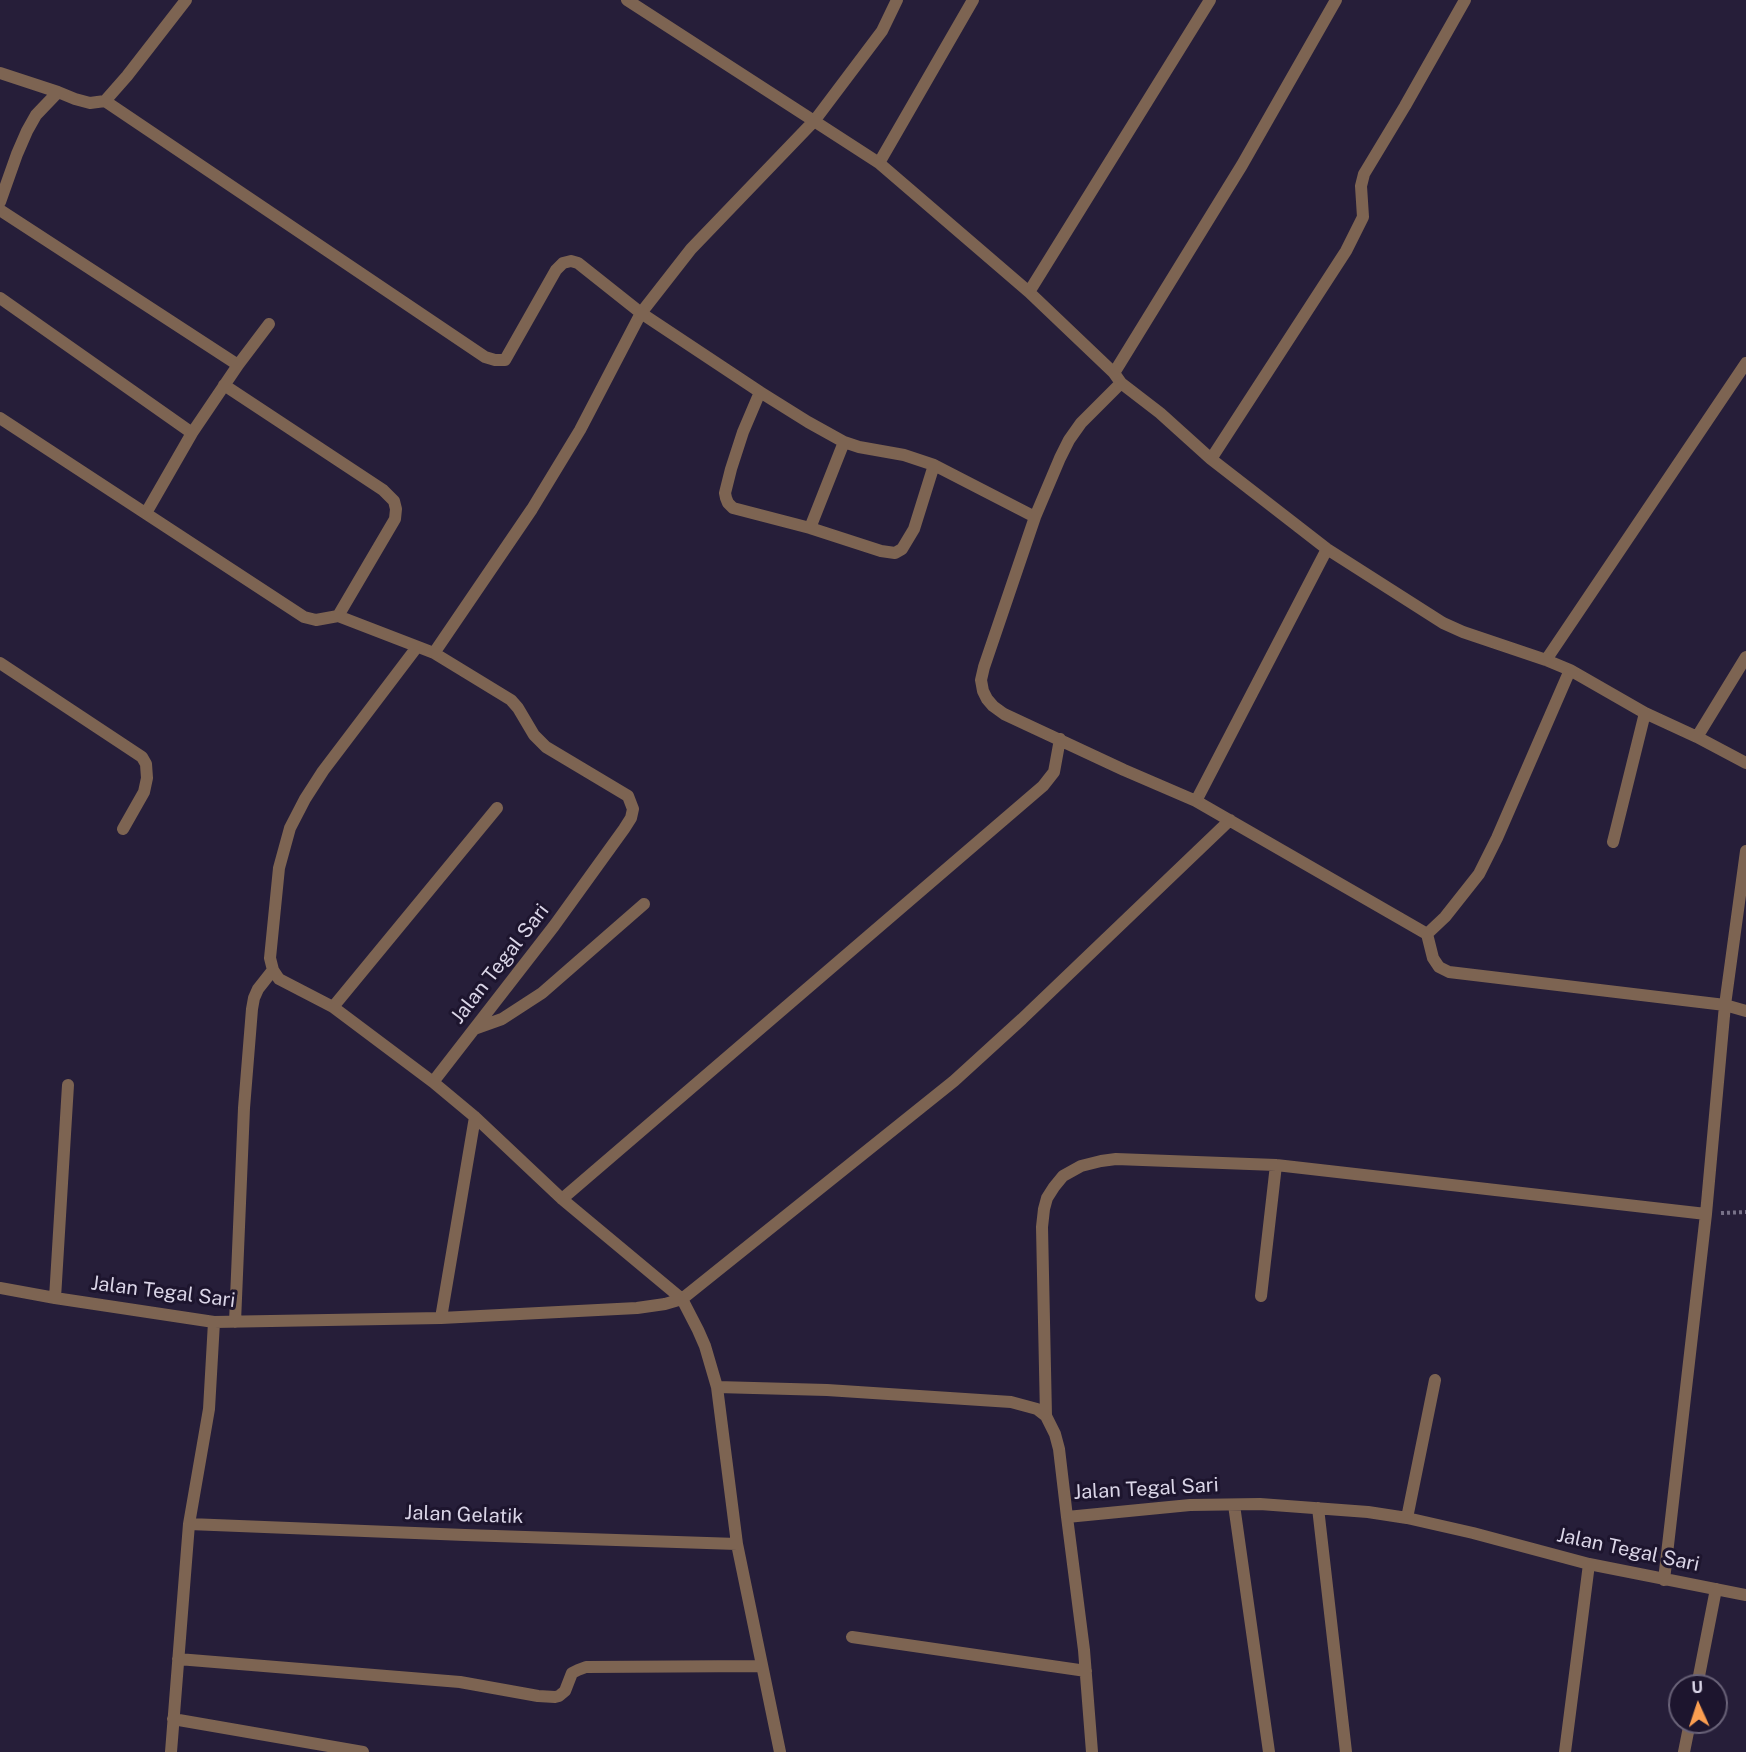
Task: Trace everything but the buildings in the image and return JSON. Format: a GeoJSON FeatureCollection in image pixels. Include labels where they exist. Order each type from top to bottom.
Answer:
{"type":"FeatureCollection","features":[{"type":"Feature","properties":{"kind":"street"},"geometry":{"type":"LineString","coordinates":[[0,73],[90,103],[105,101],[186,0]]}},
{"type":"Feature","properties":{"kind":"street"},"geometry":{"type":"LineString","coordinates":[[627,0],[879,163],[1029,292],[1117,378],[1211,459],[1327,549],[1443,623],[1570,670],[1645,713],[1746,762]]}},
{"type":"Feature","properties":{"kind":"street"},"geometry":{"type":"LineString","coordinates":[[0,418],[304,617],[316,620],[338,616],[434,653],[532,508],[580,430],[641,313],[691,249],[815,120],[882,31],[897,0]]}},
{"type":"Feature","properties":{"kind":"street"},"geometry":{"type":"LineString","coordinates":[[879,163],[973,0]]}},
{"type":"Feature","properties":{"kind":"street"},"geometry":{"type":"LineString","coordinates":[[1029,292],[1210,0]]}},
{"type":"Feature","properties":{"kind":"street"},"geometry":{"type":"LineString","coordinates":[[1336,0],[1117,378],[1069,440],[1035,517],[984,668],[981,680],[983,691],[993,706],[1004,714],[1196,801],[1427,934],[1433,958],[1439,967],[1449,972],[1725,1005],[1746,1011]]}},
{"type":"Feature","properties":{"kind":"street"},"geometry":{"type":"LineString","coordinates":[[1211,459],[1346,251],[1363,218],[1361,186],[1364,174],[1465,0]]}},
{"type":"Feature","properties":{"kind":"street"},"geometry":{"type":"LineString","coordinates":[[0,202],[27,131],[36,116],[58,92]]}},
{"type":"Feature","properties":{"kind":"street"},"geometry":{"type":"LineString","coordinates":[[105,101],[485,357],[505,360],[556,270],[563,263],[571,261],[578,263],[641,313],[808,422],[844,442],[904,455],[934,465],[1035,517]]}},
{"type":"Feature","properties":{"kind":"street"},"geometry":{"type":"LineString","coordinates":[[0,210],[238,365]]}},
{"type":"Feature","properties":{"kind":"street"},"geometry":{"type":"LineString","coordinates":[[0,298],[192,433]]}},
{"type":"Feature","properties":{"kind":"street"},"geometry":{"type":"LineString","coordinates":[[146,513],[192,433],[269,324]]}},
{"type":"Feature","properties":{"kind":"street"},"geometry":{"type":"LineString","coordinates":[[1546,660],[1746,363]]}},
{"type":"Feature","properties":{"kind":"street"},"geometry":{"type":"LineString","coordinates":[[224,385],[383,490],[394,501],[395,519],[338,616]]}},
{"type":"Feature","properties":{"kind":"street"},"geometry":{"type":"LineString","coordinates":[[760,392],[743,432],[725,493],[728,503],[734,508],[810,528],[862,546],[895,553],[902,549],[914,529],[934,465]]}},
{"type":"Feature","properties":{"kind":"street"},"geometry":{"type":"LineString","coordinates":[[810,528],[844,442]]}},
{"type":"Feature","properties":{"kind":"street"},"geometry":{"type":"LineString","coordinates":[[1196,801],[1327,549]]}},
{"type":"Feature","properties":{"kind":"street"},"geometry":{"type":"LineString","coordinates":[[417,647],[323,771],[304,799],[290,828],[279,868],[270,958],[273,970],[279,979],[333,1007],[433,1082],[562,1199],[682,1299],[705,1346],[717,1387],[737,1544],[780,1752]]}},
{"type":"Feature","properties":{"kind":"street","name":"Jalan Tegal Sari"},"geometry":{"type":"LineString","coordinates":[[433,1082],[554,926],[624,829],[631,818],[633,809],[628,796],[546,747],[534,735],[511,700],[434,653]]}},
{"type":"Feature","properties":{"kind":"street"},"geometry":{"type":"LineString","coordinates":[[1697,737],[1746,657]]}},
{"type":"Feature","properties":{"kind":"street"},"geometry":{"type":"LineString","coordinates":[[0,663],[142,757],[146,764],[147,778],[144,792],[123,829]]}},
{"type":"Feature","properties":{"kind":"street"},"geometry":{"type":"LineString","coordinates":[[1427,934],[1479,874],[1570,670]]}},
{"type":"Feature","properties":{"kind":"street"},"geometry":{"type":"LineString","coordinates":[[1612,842],[1645,713]]}},
{"type":"Feature","properties":{"kind":"street"},"geometry":{"type":"LineString","coordinates":[[562,1199],[1043,786],[1054,771],[1060,740]]}},
{"type":"Feature","properties":{"kind":"street"},"geometry":{"type":"LineString","coordinates":[[333,1007],[497,808]]}},
{"type":"Feature","properties":{"kind":"street"},"geometry":{"type":"LineString","coordinates":[[682,1299],[954,1081],[1230,820]]}},
{"type":"Feature","properties":{"kind":"street"},"geometry":{"type":"LineString","coordinates":[[1664,1580],[1706,1214],[1725,1005],[1746,851]]}},
{"type":"Feature","properties":{"kind":"street"},"geometry":{"type":"LineString","coordinates":[[474,1029],[509,1016],[542,993],[644,904]]}},
{"type":"Feature","properties":{"kind":"street"},"geometry":{"type":"LineString","coordinates":[[235,1322],[244,1108],[252,1009],[258,989],[273,970]]}},
{"type":"Feature","properties":{"kind":"street"},"geometry":{"type":"LineString","coordinates":[[55,1298],[68,1085]]}},
{"type":"Feature","properties":{"kind":"street"},"geometry":{"type":"LineString","coordinates":[[441,1318],[475,1118]]}},
{"type":"Feature","properties":{"kind":"street"},"geometry":{"type":"LineString","coordinates":[[1046,1416],[1042,1227],[1047,1198],[1054,1187],[1063,1176],[1081,1166],[1116,1160],[1276,1165],[1706,1214]]}},
{"type":"Feature","properties":{"kind":"street"},"geometry":{"type":"LineString","coordinates":[[1261,1296],[1276,1165]]}},
{"type":"Feature","properties":{"kind":"street","name":"Jalan Tegal Sari"},"geometry":{"type":"LineString","coordinates":[[0,1288],[214,1322],[441,1318],[637,1308],[682,1299]]}},
{"type":"Feature","properties":{"kind":"street"},"geometry":{"type":"LineString","coordinates":[[171,1752],[189,1524],[209,1409],[214,1322]]}},
{"type":"Feature","properties":{"kind":"street"},"geometry":{"type":"LineString","coordinates":[[1407,1518],[1435,1380]]}},
{"type":"Feature","properties":{"kind":"street"},"geometry":{"type":"LineString","coordinates":[[717,1387],[827,1390],[1011,1402],[1037,1409],[1046,1416]]}},
{"type":"Feature","properties":{"kind":"street","name":"Jalan Tegal Sari"},"geometry":{"type":"LineString","coordinates":[[1046,1416],[1059,1449],[1067,1517],[1180,1506],[1234,1504],[1368,1512],[1473,1533],[1589,1564],[1746,1595]]}},
{"type":"Feature","properties":{"kind":"street"},"geometry":{"type":"LineString","coordinates":[[1234,1504],[1269,1752]]}},
{"type":"Feature","properties":{"kind":"street"},"geometry":{"type":"LineString","coordinates":[[1318,1508],[1346,1752]]}},
{"type":"Feature","properties":{"kind":"street"},"geometry":{"type":"LineString","coordinates":[[1067,1517],[1086,1671],[1092,1752]]}},
{"type":"Feature","properties":{"kind":"street","name":"Jalan Gelatik"},"geometry":{"type":"LineString","coordinates":[[189,1524],[737,1544]]}},
{"type":"Feature","properties":{"kind":"street"},"geometry":{"type":"LineString","coordinates":[[1565,1752],[1589,1564]]}},
{"type":"Feature","properties":{"kind":"street"},"geometry":{"type":"LineString","coordinates":[[1699,1674],[1716,1589]]}},
{"type":"Feature","properties":{"kind":"street"},"geometry":{"type":"LineString","coordinates":[[852,1638],[1086,1671]]}},
{"type":"Feature","properties":{"kind":"street"},"geometry":{"type":"LineString","coordinates":[[178,1659],[460,1682],[555,1697],[565,1691],[572,1673],[586,1668],[762,1666]]}},
{"type":"Feature","properties":{"kind":"street"},"geometry":{"type":"LineString","coordinates":[[173,1719],[363,1752]]}},
{"type":"Feature","properties":{"kind":"street"},"geometry":{"type":"LineString","coordinates":[[1684,1752],[1688,1734]]}},
{"type":"Feature","properties":{"kind":"path"},"geometry":{"type":"LineString","coordinates":[[1706,1214],[1746,1212]]}}]}
